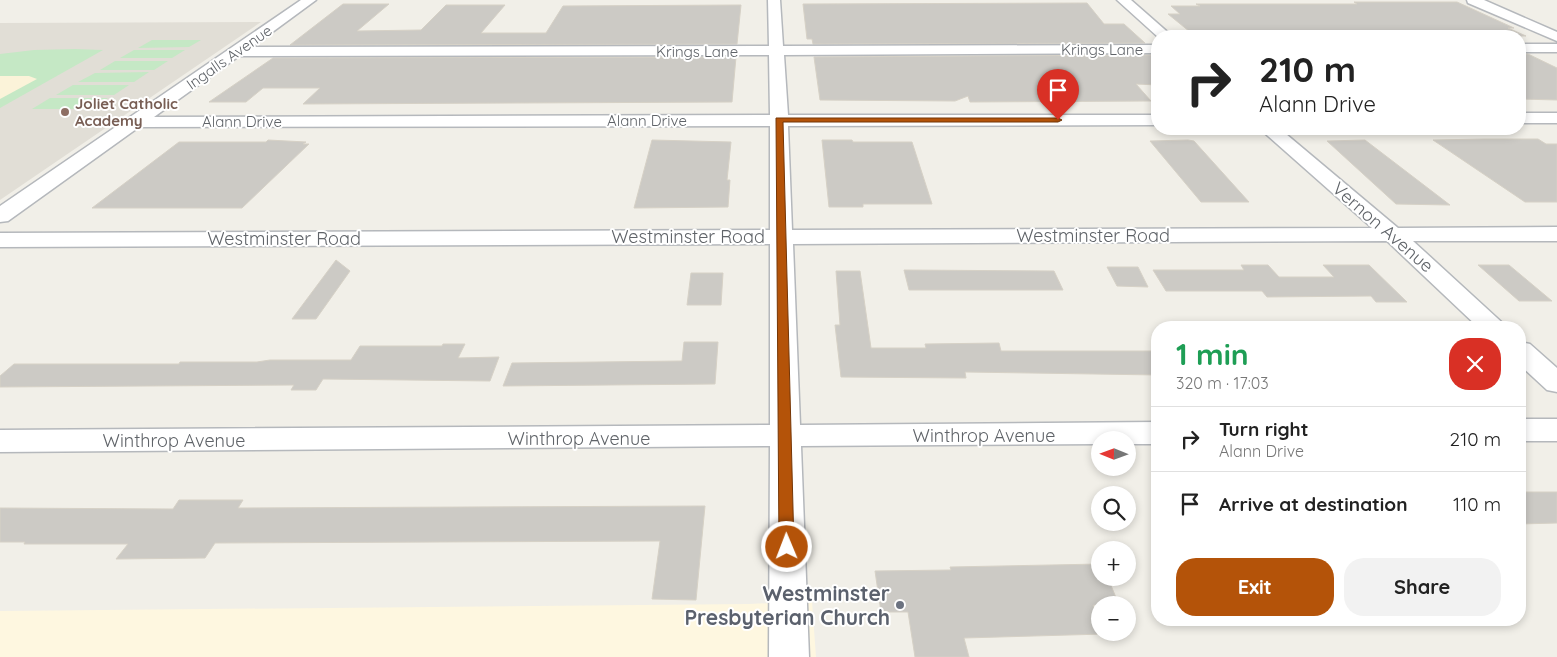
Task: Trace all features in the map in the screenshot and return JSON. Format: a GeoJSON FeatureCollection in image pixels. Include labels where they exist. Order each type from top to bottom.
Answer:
{"type":"FeatureCollection","features":[{"type":"Feature","properties":{"kind":"street","name":"Ingalls Avenue"},"geometry":{"type":"LineString","coordinates":[[0,216],[310,0]]}},
{"type":"Feature","properties":{"kind":"street"},"geometry":{"type":"LineString","coordinates":[[774,0],[779,120],[789,657]]}},
{"type":"Feature","properties":{"kind":"street"},"geometry":{"type":"LineString","coordinates":[[1123,0],[1158,30]]}},
{"type":"Feature","properties":{"kind":"street"},"geometry":{"type":"LineString","coordinates":[[1473,0],[1557,38]]}},
{"type":"Feature","properties":{"kind":"street"},"geometry":{"type":"LineString","coordinates":[[1526,48],[1557,48]]}},
{"type":"Feature","properties":{"kind":"street","name":"Krings Lane"},"geometry":{"type":"LineString","coordinates":[[236,52],[1151,49]]}},
{"type":"Feature","properties":{"kind":"street"},"geometry":{"type":"LineString","coordinates":[[1526,118],[1557,118]]}},
{"type":"Feature","properties":{"kind":"street","name":"Alann Drive"},"geometry":{"type":"LineString","coordinates":[[136,122],[1151,120]]}},
{"type":"Feature","properties":{"kind":"street","name":"Vernon Avenue"},"geometry":{"type":"LineString","coordinates":[[1277,135],[1393,235],[1487,321]]}},
{"type":"Feature","properties":{"kind":"street","name":"Westminster Road"},"geometry":{"type":"LineString","coordinates":[[0,240],[1557,234]]}},
{"type":"Feature","properties":{"kind":"street"},"geometry":{"type":"LineString","coordinates":[[1526,355],[1557,383]]}},
{"type":"Feature","properties":{"kind":"street"},"geometry":{"type":"LineString","coordinates":[[1526,430],[1557,430]]}},
{"type":"Feature","properties":{"kind":"street","name":"Winthrop Avenue"},"geometry":{"type":"LineString","coordinates":[[0,441],[1151,433]]}},
{"type":"Feature","properties":{"kind":"shaded area","name":"Joliet Catholic Academy"},"geometry":{"type":"Polygon","coordinates":[[[261,22],[0,200],[0,23],[261,22]]]}},
{"type":"Feature","properties":{"kind":"shaded area"},"geometry":{"type":"Polygon","coordinates":[[[812,601],[816,657],[0,657],[0,611],[749,604],[812,601]]]}},
{"type":"Feature","properties":{"kind":"green space"},"geometry":{"type":"Polygon","coordinates":[[[152,40],[201,40],[189,47],[138,48],[152,40]]]}},
{"type":"Feature","properties":{"kind":"green space"},"geometry":{"type":"Polygon","coordinates":[[[34,50],[103,50],[0,108],[0,54],[34,50]]]}},
{"type":"Feature","properties":{"kind":"green space"},"geometry":{"type":"Polygon","coordinates":[[[134,50],[185,50],[172,58],[120,58],[134,50]]]}},
{"type":"Feature","properties":{"kind":"green space"},"geometry":{"type":"Polygon","coordinates":[[[115,61],[168,61],[154,70],[100,70],[115,61]]]}},
{"type":"Feature","properties":{"kind":"green space"},"geometry":{"type":"Polygon","coordinates":[[[149,72],[134,82],[78,82],[95,73],[149,72]]]}},
{"type":"Feature","properties":{"kind":"green space"},"geometry":{"type":"Polygon","coordinates":[[[73,85],[129,85],[114,95],[56,95],[73,85]]]}},
{"type":"Feature","properties":{"kind":"green space"},"geometry":{"type":"Polygon","coordinates":[[[50,98],[108,98],[91,109],[32,109],[50,98]]]}},
{"type":"Feature","properties":{"kind":"sand"},"geometry":{"type":"Polygon","coordinates":[[[0,76],[29,76],[37,79],[0,99],[0,76]]]}},
{"type":"Feature","properties":{"kind":"building"},"geometry":{"type":"Polygon","coordinates":[[[1354,2],[1457,2],[1514,28],[1508,28],[1512,30],[1188,30],[1168,14],[1180,14],[1171,6],[1200,6],[1196,4],[1357,4],[1354,2]]]}},
{"type":"Feature","properties":{"kind":"building"},"geometry":{"type":"Polygon","coordinates":[[[1087,3],[1104,24],[1124,24],[1145,43],[813,44],[812,39],[807,39],[803,4],[1087,3]]]}},
{"type":"Feature","properties":{"kind":"building"},"geometry":{"type":"Polygon","coordinates":[[[343,4],[389,4],[357,31],[421,30],[446,5],[505,5],[481,33],[546,33],[563,6],[741,5],[737,44],[290,45],[343,4]]]}},
{"type":"Feature","properties":{"kind":"building"},"geometry":{"type":"Polygon","coordinates":[[[1526,54],[1557,68],[1557,100],[1526,99],[1526,54]]]}},
{"type":"Feature","properties":{"kind":"building"},"geometry":{"type":"Polygon","coordinates":[[[1151,55],[1151,85],[1136,84],[1151,101],[970,102],[968,96],[955,101],[820,100],[814,57],[1151,55]]]}},
{"type":"Feature","properties":{"kind":"building"},"geometry":{"type":"Polygon","coordinates":[[[736,57],[732,102],[303,104],[320,88],[263,88],[246,102],[209,102],[273,58],[736,57]]]}},
{"type":"Feature","properties":{"kind":"building"},"geometry":{"type":"Polygon","coordinates":[[[1538,139],[1546,144],[1557,144],[1557,202],[1525,202],[1433,140],[1538,139]]]}},
{"type":"Feature","properties":{"kind":"building"},"geometry":{"type":"Polygon","coordinates":[[[268,140],[306,142],[303,144],[309,144],[242,208],[92,208],[179,142],[266,142],[268,140]]]}},
{"type":"Feature","properties":{"kind":"building"},"geometry":{"type":"Polygon","coordinates":[[[652,140],[731,142],[727,180],[730,180],[728,207],[634,208],[652,140]]]}},
{"type":"Feature","properties":{"kind":"building"},"geometry":{"type":"Polygon","coordinates":[[[822,140],[912,142],[932,204],[863,204],[863,207],[829,207],[822,140]]]}},
{"type":"Feature","properties":{"kind":"building"},"geometry":{"type":"Polygon","coordinates":[[[1365,140],[1450,205],[1396,204],[1327,141],[1365,140]]]}},
{"type":"Feature","properties":{"kind":"building"},"geometry":{"type":"Polygon","coordinates":[[[1150,141],[1194,141],[1249,202],[1201,202],[1150,141]]]}},
{"type":"Feature","properties":{"kind":"building"},"geometry":{"type":"Polygon","coordinates":[[[336,260],[350,271],[316,319],[292,319],[336,260]]]}},
{"type":"Feature","properties":{"kind":"building"},"geometry":{"type":"Polygon","coordinates":[[[1241,265],[1268,265],[1279,277],[1334,277],[1323,265],[1369,265],[1407,302],[1376,302],[1371,296],[1267,297],[1262,291],[1166,291],[1153,270],[1244,270],[1241,265]]]}},
{"type":"Feature","properties":{"kind":"building"},"geometry":{"type":"Polygon","coordinates":[[[1478,265],[1509,265],[1552,301],[1519,301],[1478,265]]]}},
{"type":"Feature","properties":{"kind":"building"},"geometry":{"type":"Polygon","coordinates":[[[1107,267],[1138,267],[1148,287],[1117,286],[1107,267]]]}},
{"type":"Feature","properties":{"kind":"building"},"geometry":{"type":"Polygon","coordinates":[[[904,270],[1054,271],[1063,290],[909,290],[904,270]]]}},
{"type":"Feature","properties":{"kind":"building"},"geometry":{"type":"Polygon","coordinates":[[[836,271],[860,271],[871,348],[926,348],[925,344],[999,343],[1001,351],[1151,351],[1151,375],[965,372],[966,378],[841,377],[835,325],[840,325],[836,271]]]}},
{"type":"Feature","properties":{"kind":"building"},"geometry":{"type":"Polygon","coordinates":[[[691,273],[723,273],[721,305],[687,305],[691,273]]]}},
{"type":"Feature","properties":{"kind":"building"},"geometry":{"type":"Polygon","coordinates":[[[684,342],[718,342],[715,384],[503,386],[512,363],[682,361],[684,342]]]}},
{"type":"Feature","properties":{"kind":"building"},"geometry":{"type":"Polygon","coordinates":[[[443,344],[465,344],[458,358],[499,357],[490,381],[323,379],[316,390],[291,390],[294,385],[0,387],[0,376],[14,364],[179,364],[180,362],[351,360],[360,346],[442,346],[443,344]]]}},
{"type":"Feature","properties":{"kind":"building"},"geometry":{"type":"Polygon","coordinates":[[[1526,492],[1557,492],[1557,523],[1526,524],[1526,492]]]}},
{"type":"Feature","properties":{"kind":"building"},"geometry":{"type":"Polygon","coordinates":[[[179,500],[243,500],[238,508],[705,506],[696,600],[652,599],[660,541],[215,543],[205,558],[116,559],[128,544],[24,544],[25,542],[0,542],[0,508],[173,509],[179,500]]]}},
{"type":"Feature","properties":{"kind":"building"},"geometry":{"type":"Polygon","coordinates":[[[1091,564],[1091,586],[1111,586],[1115,596],[1091,596],[1091,634],[964,638],[969,657],[915,657],[908,612],[881,612],[875,571],[951,570],[950,567],[1091,564]]]}},
{"type":"Feature","properties":{"kind":"place","name":"Joliet Catholic Academy"},"geometry":{"type":"Point","coordinates":[65,112]}},
{"type":"Feature","properties":{"kind":"place","name":"Westminster Presbyterian Church"},"geometry":{"type":"Point","coordinates":[900,605]}},
{"type":"Feature","properties":{"kind":"route"},"geometry":{"type":"LineString","coordinates":[[787,547],[779,120],[1058,120]]}}]}
